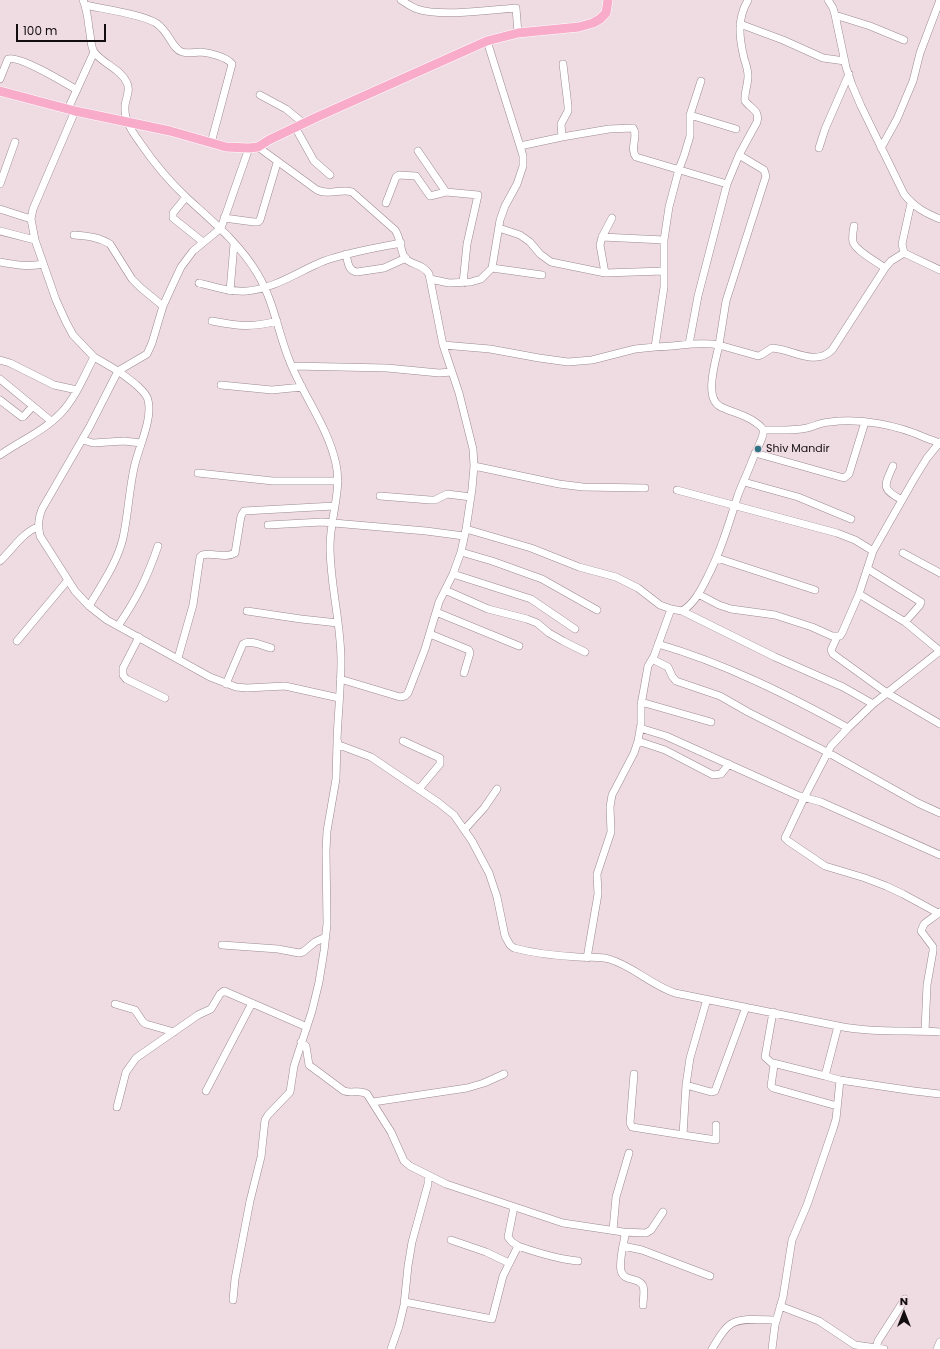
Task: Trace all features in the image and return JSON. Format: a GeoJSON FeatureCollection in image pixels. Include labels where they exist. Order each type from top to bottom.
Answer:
{"type":"FeatureCollection","features":[{"type":"Feature","properties":{"kind":"main road"},"geometry":{"type":"LineString","coordinates":[[0,92],[71,110],[127,121],[226,147],[253,148],[299,125],[487,41],[518,33],[579,27],[593,24],[600,20],[606,13],[608,0]]}},
{"type":"Feature","properties":{"kind":"street"},"geometry":{"type":"LineString","coordinates":[[401,0],[416,9],[430,12],[480,11],[516,8]]}},
{"type":"Feature","properties":{"kind":"street"},"geometry":{"type":"LineString","coordinates":[[516,0],[518,33]]}},
{"type":"Feature","properties":{"kind":"street"},"geometry":{"type":"LineString","coordinates":[[689,344],[700,290],[727,184],[739,155],[758,118],[755,110],[745,101],[744,97],[748,76],[740,44],[739,32],[744,7],[748,0]]}},
{"type":"Feature","properties":{"kind":"street"},"geometry":{"type":"LineString","coordinates":[[828,0],[833,8],[845,61],[861,106],[904,194],[911,203],[940,219]]}},
{"type":"Feature","properties":{"kind":"street"},"geometry":{"type":"LineString","coordinates":[[881,148],[897,119],[913,81],[920,53],[940,0]]}},
{"type":"Feature","properties":{"kind":"street"},"geometry":{"type":"LineString","coordinates":[[211,143],[232,68],[230,60],[210,54],[182,52],[174,48],[165,30],[156,23],[84,2],[91,44],[94,52],[126,80],[128,86],[125,107],[127,121],[142,145],[157,165],[186,196],[221,228],[250,263],[264,288],[292,366],[332,447],[337,466],[338,481],[332,523],[330,559],[341,661],[338,698],[336,779],[327,831],[326,938],[319,982],[307,1027],[294,1066],[290,1092],[265,1120],[261,1157],[250,1201],[235,1279],[233,1300]]}},
{"type":"Feature","properties":{"kind":"street"},"geometry":{"type":"LineString","coordinates":[[835,15],[870,26],[904,40]]}},
{"type":"Feature","properties":{"kind":"street"},"geometry":{"type":"LineString","coordinates":[[740,24],[783,40],[823,58],[845,61]]}},
{"type":"Feature","properties":{"kind":"street"},"geometry":{"type":"LineString","coordinates":[[430,279],[449,283],[463,283],[481,279],[492,268],[499,228],[505,206],[523,166],[523,156],[487,41]]}},
{"type":"Feature","properties":{"kind":"street"},"geometry":{"type":"LineString","coordinates":[[89,606],[109,573],[119,550],[124,532],[134,468],[149,410],[148,399],[143,391],[118,371],[94,357],[73,335],[66,322],[34,240],[31,219],[38,193],[71,110],[77,90],[94,52]]}},
{"type":"Feature","properties":{"kind":"street"},"geometry":{"type":"LineString","coordinates":[[0,79],[6,62],[8,59],[13,58],[40,70],[77,90]]}},
{"type":"Feature","properties":{"kind":"street"},"geometry":{"type":"LineString","coordinates":[[562,137],[561,124],[568,111],[563,64]]}},
{"type":"Feature","properties":{"kind":"street"},"geometry":{"type":"LineString","coordinates":[[818,148],[849,74]]}},
{"type":"Feature","properties":{"kind":"street"},"geometry":{"type":"LineString","coordinates":[[655,347],[664,287],[664,240],[669,207],[690,136],[690,116],[701,81]]}},
{"type":"Feature","properties":{"kind":"street"},"geometry":{"type":"LineString","coordinates":[[260,95],[286,109],[299,125],[314,161],[330,175]]}},
{"type":"Feature","properties":{"kind":"street"},"geometry":{"type":"LineString","coordinates":[[690,116],[736,129]]}},
{"type":"Feature","properties":{"kind":"street"},"geometry":{"type":"LineString","coordinates":[[520,146],[562,137],[633,128],[635,132],[633,150],[636,157],[727,184]]}},
{"type":"Feature","properties":{"kind":"street"},"geometry":{"type":"LineString","coordinates":[[0,184],[15,142]]}},
{"type":"Feature","properties":{"kind":"street"},"geometry":{"type":"LineString","coordinates":[[338,698],[285,686],[247,688],[226,684],[210,677],[107,620],[89,606],[75,591],[40,536],[38,527],[42,509],[83,440],[118,371],[147,354],[152,343],[163,306],[181,267],[193,251],[221,228],[253,148],[322,192],[352,192],[395,230],[399,235],[403,254],[406,258],[426,268],[430,279],[443,345],[468,426],[473,449],[474,466],[471,497],[461,552],[454,574],[445,590],[436,612],[430,634],[408,693],[400,697],[340,679]]}},
{"type":"Feature","properties":{"kind":"street"},"geometry":{"type":"LineString","coordinates":[[418,151],[446,192]]}},
{"type":"Feature","properties":{"kind":"street"},"geometry":{"type":"LineString","coordinates":[[739,155],[764,170],[766,176],[726,301],[712,383],[712,394],[714,400],[721,407],[741,414],[761,426],[764,430],[800,429],[828,422],[840,421],[864,422],[904,430],[940,443],[927,458],[873,551],[859,594],[842,632],[840,636],[837,637],[831,650],[832,654],[887,693],[940,724]]}},
{"type":"Feature","properties":{"kind":"street"},"geometry":{"type":"LineString","coordinates":[[224,218],[254,222],[258,222],[260,220],[278,163]]}},
{"type":"Feature","properties":{"kind":"street"},"geometry":{"type":"LineString","coordinates":[[386,204],[396,177],[399,175],[416,176],[430,196],[446,192],[478,195],[467,244],[463,283]]}},
{"type":"Feature","properties":{"kind":"street"},"geometry":{"type":"LineString","coordinates":[[186,196],[173,213],[173,218],[203,242]]}},
{"type":"Feature","properties":{"kind":"street"},"geometry":{"type":"LineString","coordinates":[[904,253],[902,244],[911,203]]}},
{"type":"Feature","properties":{"kind":"street"},"geometry":{"type":"LineString","coordinates":[[0,209],[31,219]]}},
{"type":"Feature","properties":{"kind":"street"},"geometry":{"type":"LineString","coordinates":[[604,273],[600,251],[602,237],[612,218]]}},
{"type":"Feature","properties":{"kind":"street"},"geometry":{"type":"LineString","coordinates":[[854,226],[852,238],[854,244],[858,249],[885,268]]}},
{"type":"Feature","properties":{"kind":"street"},"geometry":{"type":"LineString","coordinates":[[499,228],[520,235],[530,242],[540,254],[551,262],[604,273],[664,271]]}},
{"type":"Feature","properties":{"kind":"street"},"geometry":{"type":"LineString","coordinates":[[0,231],[34,240]]}},
{"type":"Feature","properties":{"kind":"street"},"geometry":{"type":"LineString","coordinates":[[74,235],[94,237],[104,240],[110,244],[132,279],[163,306]]}},
{"type":"Feature","properties":{"kind":"street"},"geometry":{"type":"LineString","coordinates":[[602,237],[664,240]]}},
{"type":"Feature","properties":{"kind":"street"},"geometry":{"type":"LineString","coordinates":[[199,283],[230,290],[247,291],[264,288],[324,261],[346,254],[401,243]]}},
{"type":"Feature","properties":{"kind":"street"},"geometry":{"type":"LineString","coordinates":[[230,290],[234,244]]}},
{"type":"Feature","properties":{"kind":"street"},"geometry":{"type":"LineString","coordinates":[[443,345],[490,349],[568,362],[592,360],[634,349],[672,347],[701,342],[719,345],[758,356],[772,348],[819,358],[827,355],[832,350],[885,268],[896,257],[904,253]]}},
{"type":"Feature","properties":{"kind":"street"},"geometry":{"type":"LineString","coordinates":[[904,253],[940,270]]}},
{"type":"Feature","properties":{"kind":"street"},"geometry":{"type":"LineString","coordinates":[[346,254],[350,269],[357,272],[384,268],[406,258]]}},
{"type":"Feature","properties":{"kind":"street"},"geometry":{"type":"LineString","coordinates":[[0,262],[23,266],[43,264]]}},
{"type":"Feature","properties":{"kind":"street"},"geometry":{"type":"LineString","coordinates":[[492,268],[542,275]]}},
{"type":"Feature","properties":{"kind":"street"},"geometry":{"type":"LineString","coordinates":[[212,321],[249,327],[277,322]]}},
{"type":"Feature","properties":{"kind":"street"},"geometry":{"type":"LineString","coordinates":[[0,455],[34,434],[61,413],[77,390],[94,357]]}},
{"type":"Feature","properties":{"kind":"street"},"geometry":{"type":"LineString","coordinates":[[0,360],[10,363],[54,385],[77,390]]}},
{"type":"Feature","properties":{"kind":"street"},"geometry":{"type":"LineString","coordinates":[[292,366],[387,368],[439,374],[452,372]]}},
{"type":"Feature","properties":{"kind":"street"},"geometry":{"type":"LineString","coordinates":[[0,379],[51,421]]}},
{"type":"Feature","properties":{"kind":"street"},"geometry":{"type":"LineString","coordinates":[[221,385],[272,390],[302,386]]}},
{"type":"Feature","properties":{"kind":"street"},"geometry":{"type":"LineString","coordinates":[[0,400],[22,417],[32,406]]}},
{"type":"Feature","properties":{"kind":"street"},"geometry":{"type":"LineString","coordinates":[[755,453],[844,478],[849,474],[864,422]]}},
{"type":"Feature","properties":{"kind":"street"},"geometry":{"type":"LineString","coordinates":[[682,612],[690,606],[698,594],[717,558],[764,430]]}},
{"type":"Feature","properties":{"kind":"street"},"geometry":{"type":"LineString","coordinates":[[83,440],[93,443],[124,441],[141,443]]}},
{"type":"Feature","properties":{"kind":"street"},"geometry":{"type":"LineString","coordinates":[[474,466],[559,484],[583,487],[645,488]]}},
{"type":"Feature","properties":{"kind":"street"},"geometry":{"type":"LineString","coordinates":[[893,466],[887,479],[886,490],[890,494],[902,500]]}},
{"type":"Feature","properties":{"kind":"street"},"geometry":{"type":"LineString","coordinates":[[198,473],[273,481],[338,481]]}},
{"type":"Feature","properties":{"kind":"street"},"geometry":{"type":"LineString","coordinates":[[744,482],[798,497],[851,519]]}},
{"type":"Feature","properties":{"kind":"street"},"geometry":{"type":"LineString","coordinates":[[677,490],[837,533],[854,540],[873,551]]}},
{"type":"Feature","properties":{"kind":"street"},"geometry":{"type":"LineString","coordinates":[[380,496],[430,500],[435,500],[447,494],[471,497]]}},
{"type":"Feature","properties":{"kind":"street"},"geometry":{"type":"LineString","coordinates":[[178,658],[193,605],[200,557],[205,554],[228,555],[235,553],[241,516],[244,511],[334,506]]}},
{"type":"Feature","properties":{"kind":"street"},"geometry":{"type":"LineString","coordinates":[[268,525],[310,522],[465,533],[531,548],[579,567],[624,580],[638,588],[660,605],[682,612],[769,654],[844,687],[873,704]]}},
{"type":"Feature","properties":{"kind":"street"},"geometry":{"type":"LineString","coordinates":[[0,561],[27,533],[38,527]]}},
{"type":"Feature","properties":{"kind":"street"},"geometry":{"type":"LineString","coordinates":[[118,626],[142,588],[158,546]]}},
{"type":"Feature","properties":{"kind":"street"},"geometry":{"type":"LineString","coordinates":[[461,552],[492,560],[542,579],[598,610]]}},
{"type":"Feature","properties":{"kind":"street"},"geometry":{"type":"LineString","coordinates":[[903,553],[940,573]]}},
{"type":"Feature","properties":{"kind":"street"},"geometry":{"type":"LineString","coordinates":[[717,558],[815,590]]}},
{"type":"Feature","properties":{"kind":"street"},"geometry":{"type":"LineString","coordinates":[[868,568],[921,602],[905,622]]}},
{"type":"Feature","properties":{"kind":"street"},"geometry":{"type":"LineString","coordinates":[[454,574],[531,600],[575,629]]}},
{"type":"Feature","properties":{"kind":"street"},"geometry":{"type":"LineString","coordinates":[[16,641],[68,580]]}},
{"type":"Feature","properties":{"kind":"street"},"geometry":{"type":"LineString","coordinates":[[445,590],[488,609],[537,623],[562,641],[585,652]]}},
{"type":"Feature","properties":{"kind":"street"},"geometry":{"type":"LineString","coordinates":[[698,594],[718,605],[731,609],[775,615],[794,620],[837,637]]}},
{"type":"Feature","properties":{"kind":"street"},"geometry":{"type":"LineString","coordinates":[[859,594],[905,622],[940,651],[873,704],[848,728],[827,752],[785,838],[788,842],[825,866],[886,886],[939,913],[924,924],[921,931],[930,942],[934,951],[927,985],[925,1031]]}},
{"type":"Feature","properties":{"kind":"street"},"geometry":{"type":"LineString","coordinates":[[586,958],[598,894],[597,874],[611,832],[610,807],[612,795],[634,753],[638,741],[641,702],[648,666],[671,609]]}},
{"type":"Feature","properties":{"kind":"street"},"geometry":{"type":"LineString","coordinates":[[247,611],[338,623]]}},
{"type":"Feature","properties":{"kind":"street"},"geometry":{"type":"LineString","coordinates":[[436,612],[519,646]]}},
{"type":"Feature","properties":{"kind":"street"},"geometry":{"type":"LineString","coordinates":[[430,634],[469,650],[470,653],[464,673]]}},
{"type":"Feature","properties":{"kind":"street"},"geometry":{"type":"LineString","coordinates":[[139,637],[123,668],[123,675],[165,698]]}},
{"type":"Feature","properties":{"kind":"street"},"geometry":{"type":"LineString","coordinates":[[226,684],[245,642],[271,648]]}},
{"type":"Feature","properties":{"kind":"street"},"geometry":{"type":"LineString","coordinates":[[658,644],[689,653],[728,670],[816,710],[848,728]]}},
{"type":"Feature","properties":{"kind":"street"},"geometry":{"type":"LineString","coordinates":[[652,659],[668,667],[672,676],[676,680],[720,696],[827,752],[940,814]]}},
{"type":"Feature","properties":{"kind":"street"},"geometry":{"type":"LineString","coordinates":[[641,702],[711,722]]}},
{"type":"Feature","properties":{"kind":"street"},"geometry":{"type":"LineString","coordinates":[[640,728],[666,736],[804,798],[821,802],[940,855]]}},
{"type":"Feature","properties":{"kind":"street"},"geometry":{"type":"LineString","coordinates":[[403,741],[440,758],[440,764],[419,789]]}},
{"type":"Feature","properties":{"kind":"street"},"geometry":{"type":"LineString","coordinates":[[638,741],[665,750],[713,774],[721,774],[729,764]]}},
{"type":"Feature","properties":{"kind":"street"},"geometry":{"type":"LineString","coordinates":[[337,742],[341,746],[371,757],[419,789],[454,816],[479,853],[489,873],[498,897],[505,936],[510,945],[521,950],[586,958],[608,958],[675,993],[838,1026],[875,1031],[940,1032]]}},
{"type":"Feature","properties":{"kind":"street"},"geometry":{"type":"LineString","coordinates":[[464,829],[484,808],[498,789]]}},
{"type":"Feature","properties":{"kind":"street"},"geometry":{"type":"LineString","coordinates":[[222,945],[278,949],[299,953],[303,952],[315,942],[326,938]]}},
{"type":"Feature","properties":{"kind":"street"},"geometry":{"type":"LineString","coordinates":[[117,1107],[126,1072],[130,1064],[142,1052],[198,1015],[211,1009],[220,994],[224,991],[307,1027]]}},
{"type":"Feature","properties":{"kind":"street"},"geometry":{"type":"LineString","coordinates":[[684,1135],[686,1085],[690,1058],[707,999]]}},
{"type":"Feature","properties":{"kind":"street"},"geometry":{"type":"LineString","coordinates":[[206,1091],[252,1003]]}},
{"type":"Feature","properties":{"kind":"street"},"geometry":{"type":"LineString","coordinates":[[115,1004],[135,1010],[146,1024],[174,1032]]}},
{"type":"Feature","properties":{"kind":"street"},"geometry":{"type":"LineString","coordinates":[[686,1085],[711,1092],[715,1091],[746,1007]]}},
{"type":"Feature","properties":{"kind":"street"},"geometry":{"type":"LineString","coordinates":[[772,1012],[765,1056],[766,1059],[773,1063],[840,1080],[940,1094]]}},
{"type":"Feature","properties":{"kind":"street"},"geometry":{"type":"LineString","coordinates":[[825,1076],[838,1026]]}},
{"type":"Feature","properties":{"kind":"street"},"geometry":{"type":"LineString","coordinates":[[301,1042],[306,1046],[308,1062],[312,1068],[344,1091],[349,1093],[358,1090],[367,1094],[391,1132],[404,1161],[428,1176],[446,1184],[567,1224],[623,1232],[646,1233],[651,1230],[663,1212]]}},
{"type":"Feature","properties":{"kind":"street"},"geometry":{"type":"LineString","coordinates":[[773,1063],[774,1067],[770,1084],[772,1087],[837,1106]]}},
{"type":"Feature","properties":{"kind":"street"},"geometry":{"type":"LineString","coordinates":[[373,1102],[467,1088],[484,1083],[504,1074]]}},
{"type":"Feature","properties":{"kind":"street"},"geometry":{"type":"LineString","coordinates":[[634,1074],[630,1123],[632,1127],[716,1140],[716,1125]]}},
{"type":"Feature","properties":{"kind":"street"},"geometry":{"type":"LineString","coordinates":[[772,1349],[776,1320],[785,1287],[792,1240],[807,1205],[836,1119],[840,1080]]}},
{"type":"Feature","properties":{"kind":"street"},"geometry":{"type":"LineString","coordinates":[[613,1230],[616,1197],[629,1153]]}},
{"type":"Feature","properties":{"kind":"street"},"geometry":{"type":"LineString","coordinates":[[390,1349],[399,1326],[405,1302],[410,1254],[427,1188],[428,1176]]}},
{"type":"Feature","properties":{"kind":"street"},"geometry":{"type":"LineString","coordinates":[[514,1207],[508,1236],[512,1242],[518,1246],[557,1258],[578,1261]]}},
{"type":"Feature","properties":{"kind":"street"},"geometry":{"type":"LineString","coordinates":[[623,1232],[624,1236],[621,1271],[623,1276],[638,1282],[643,1286],[643,1305]]}},
{"type":"Feature","properties":{"kind":"street"},"geometry":{"type":"LineString","coordinates":[[451,1240],[486,1252],[509,1263]]}},
{"type":"Feature","properties":{"kind":"street"},"geometry":{"type":"LineString","coordinates":[[405,1302],[492,1319],[500,1285],[518,1246]]}},
{"type":"Feature","properties":{"kind":"street"},"geometry":{"type":"LineString","coordinates":[[623,1246],[642,1250],[710,1276]]}},
{"type":"Feature","properties":{"kind":"street"},"geometry":{"type":"LineString","coordinates":[[876,1348],[878,1341],[905,1299]]}},
{"type":"Feature","properties":{"kind":"street"},"geometry":{"type":"LineString","coordinates":[[780,1306],[819,1321],[854,1347],[884,1349]]}},
{"type":"Feature","properties":{"kind":"street"},"geometry":{"type":"LineString","coordinates":[[712,1349],[723,1332],[731,1324],[742,1320],[776,1320]]}},
{"type":"Feature","properties":{"kind":"street"},"geometry":{"type":"LineString","coordinates":[[937,1349],[940,1342]]}},
{"type":"Feature","properties":{"kind":"place","name":"Shiv Mandir"},"geometry":{"type":"Point","coordinates":[758,449]}}]}
